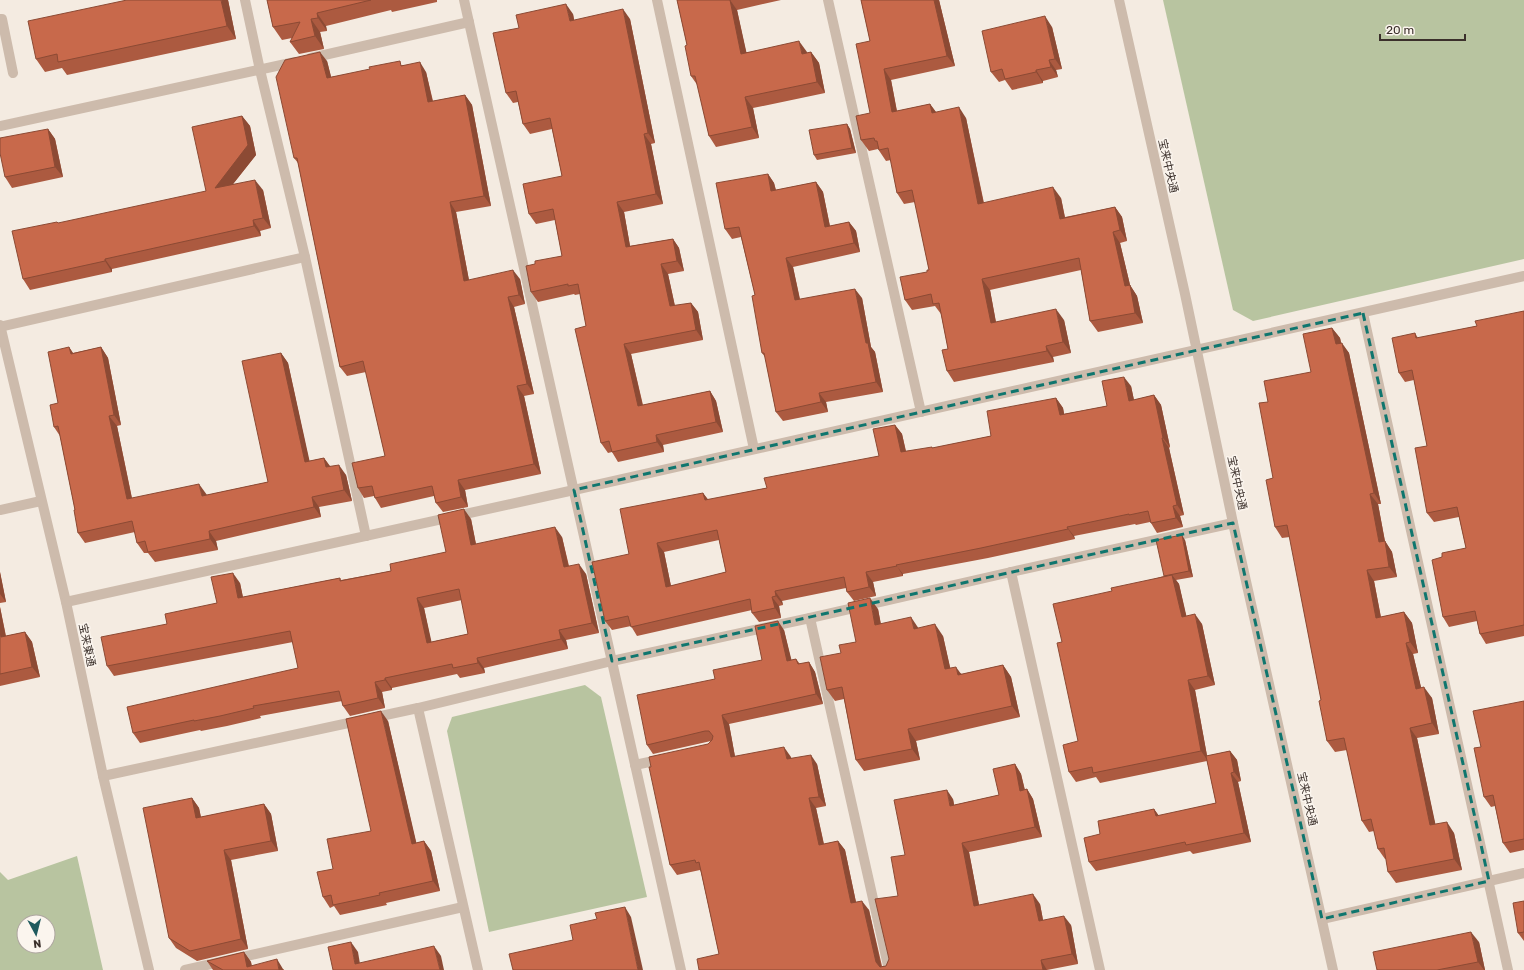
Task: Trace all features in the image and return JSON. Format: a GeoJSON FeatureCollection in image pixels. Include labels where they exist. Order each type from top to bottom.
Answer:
{"type":"FeatureCollection","features":[{"type":"Feature","properties":{"kind":"street"},"geometry":{"type":"LineString","coordinates":[[245,0],[260,70],[305,257],[366,536]]}},
{"type":"Feature","properties":{"kind":"street"},"geometry":{"type":"LineString","coordinates":[[464,0],[682,970]]}},
{"type":"Feature","properties":{"kind":"street"},"geometry":{"type":"LineString","coordinates":[[657,0],[754,449]]}},
{"type":"Feature","properties":{"kind":"street"},"geometry":{"type":"LineString","coordinates":[[828,0],[921,412]]}},
{"type":"Feature","properties":{"kind":"street","name":"宝来中央通"},"geometry":{"type":"LineString","coordinates":[[1119,0],[1197,349],[1233,523],[1333,970]]}},
{"type":"Feature","properties":{"kind":"street"},"geometry":{"type":"LineString","coordinates":[[0,19],[2,19],[13,73]]}},
{"type":"Feature","properties":{"kind":"street"},"geometry":{"type":"LineString","coordinates":[[0,126],[260,70],[469,22]]}},
{"type":"Feature","properties":{"kind":"street"},"geometry":{"type":"LineString","coordinates":[[0,326],[305,257]]}},
{"type":"Feature","properties":{"kind":"street"},"geometry":{"type":"LineString","coordinates":[[66,602],[574,490],[1524,276]]}},
{"type":"Feature","properties":{"kind":"street"},"geometry":{"type":"LineString","coordinates":[[1364,313],[1508,970]]}},
{"type":"Feature","properties":{"kind":"street","name":"宝来東通"},"geometry":{"type":"LineString","coordinates":[[0,326],[66,602],[103,776],[149,970]]}},
{"type":"Feature","properties":{"kind":"street"},"geometry":{"type":"LineString","coordinates":[[0,510],[41,501]]}},
{"type":"Feature","properties":{"kind":"street"},"geometry":{"type":"LineString","coordinates":[[103,776],[418,708],[612,661],[1233,523]]}},
{"type":"Feature","properties":{"kind":"street"},"geometry":{"type":"LineString","coordinates":[[1011,572],[1100,970]]}},
{"type":"Feature","properties":{"kind":"street"},"geometry":{"type":"LineString","coordinates":[[810,618],[889,970]]}},
{"type":"Feature","properties":{"kind":"street"},"geometry":{"type":"LineString","coordinates":[[418,708],[478,970]]}},
{"type":"Feature","properties":{"kind":"street"},"geometry":{"type":"LineString","coordinates":[[635,765],[671,757]]}},
{"type":"Feature","properties":{"kind":"street"},"geometry":{"type":"LineString","coordinates":[[1322,919],[1524,874]]}},
{"type":"Feature","properties":{"kind":"street"},"geometry":{"type":"LineString","coordinates":[[185,970],[464,907]]}},
{"type":"Feature","properties":{"kind":"highlighted area"},"geometry":{"type":"Polygon","coordinates":[[[1363,313],[1489,881],[1322,919],[1233,523],[612,661],[574,490],[1363,313]]]}},
{"type":"Feature","properties":{"kind":"green space"},"geometry":{"type":"Polygon","coordinates":[[[1163,0],[1524,0],[1524,259],[1253,321],[1233,310],[1163,0]]]}},
{"type":"Feature","properties":{"kind":"green space"},"geometry":{"type":"Polygon","coordinates":[[[585,685],[601,697],[647,897],[489,932],[447,731],[452,717],[585,685]]]}},
{"type":"Feature","properties":{"kind":"green space"},"geometry":{"type":"Polygon","coordinates":[[[77,856],[103,970],[0,970],[0,872],[8,880],[77,856]]]}},
{"type":"Feature","properties":{"kind":"building"},"geometry":{"type":"Polygon","coordinates":[[[127,0],[221,0],[227,26],[58,62],[57,54],[36,59],[28,21],[127,0]]]}},
{"type":"Feature","properties":{"kind":"building"},"geometry":{"type":"Polygon","coordinates":[[[267,0],[371,0],[317,13],[318,18],[311,19],[315,36],[290,42],[300,22],[273,27],[267,0]]]}},
{"type":"Feature","properties":{"kind":"building"},"geometry":{"type":"Polygon","coordinates":[[[677,0],[730,0],[741,54],[799,41],[802,54],[811,52],[817,82],[745,97],[752,127],[709,136],[695,76],[691,76],[685,46],[687,45],[677,0]]]}},
{"type":"Feature","properties":{"kind":"building"},"geometry":{"type":"Polygon","coordinates":[[[861,0],[934,0],[947,56],[884,69],[892,112],[930,104],[932,113],[959,107],[978,204],[1053,187],[1060,219],[1115,207],[1120,230],[1113,232],[1125,286],[1130,285],[1135,313],[1090,321],[1079,258],[982,279],[991,323],[1056,309],[1063,342],[1046,346],[1047,351],[947,371],[942,350],[948,349],[939,303],[933,304],[931,294],[905,300],[900,277],[927,272],[927,270],[929,270],[912,190],[897,193],[888,148],[879,150],[877,141],[875,141],[874,138],[861,140],[856,116],[870,113],[856,44],[870,41],[861,0]]]}},
{"type":"Feature","properties":{"kind":"building"},"geometry":{"type":"Polygon","coordinates":[[[566,4],[570,21],[623,9],[648,133],[644,134],[656,194],[617,202],[626,247],[673,239],[677,261],[661,264],[670,306],[691,303],[696,330],[624,344],[638,406],[710,391],[716,422],[656,435],[657,442],[612,452],[609,441],[601,443],[575,329],[586,326],[578,284],[568,286],[568,284],[531,292],[526,266],[535,264],[535,261],[562,256],[553,209],[529,214],[523,184],[562,176],[550,118],[523,124],[516,91],[506,93],[493,33],[519,28],[516,15],[566,4]]]}},
{"type":"Feature","properties":{"kind":"building"},"geometry":{"type":"Polygon","coordinates":[[[1045,16],[1055,59],[1049,60],[1051,67],[1005,79],[1002,69],[991,72],[982,31],[1045,16]]]}},
{"type":"Feature","properties":{"kind":"building"},"geometry":{"type":"Polygon","coordinates":[[[320,52],[327,78],[400,61],[401,66],[420,62],[428,102],[465,95],[484,196],[450,202],[464,281],[513,270],[519,295],[508,297],[527,384],[517,386],[534,464],[458,480],[461,497],[436,503],[432,486],[375,498],[372,486],[358,488],[352,463],[385,456],[363,361],[340,367],[297,158],[294,158],[276,77],[285,60],[320,52]]]}},
{"type":"Feature","properties":{"kind":"building"},"geometry":{"type":"Polygon","coordinates":[[[242,116],[248,145],[215,188],[255,180],[263,218],[253,220],[254,226],[23,279],[12,231],[58,223],[206,191],[192,127],[242,116]]]}},
{"type":"Feature","properties":{"kind":"building"},"geometry":{"type":"Polygon","coordinates":[[[847,124],[852,148],[814,155],[809,130],[847,124]]]}},
{"type":"Feature","properties":{"kind":"building"},"geometry":{"type":"Polygon","coordinates":[[[48,129],[55,167],[5,177],[0,153],[0,138],[48,129]]]}},
{"type":"Feature","properties":{"kind":"building"},"geometry":{"type":"Polygon","coordinates":[[[768,174],[771,191],[816,182],[825,227],[849,222],[854,243],[786,258],[795,300],[855,289],[876,382],[819,393],[821,402],[776,412],[764,353],[762,353],[752,296],[755,295],[739,227],[725,229],[716,183],[768,174]]]}},
{"type":"Feature","properties":{"kind":"building"},"geometry":{"type":"Polygon","coordinates":[[[1524,311],[1524,625],[1480,634],[1475,611],[1443,617],[1432,560],[1442,557],[1442,553],[1466,548],[1457,507],[1427,513],[1415,448],[1427,446],[1412,370],[1399,373],[1392,338],[1415,333],[1416,338],[1477,326],[1475,321],[1524,311]]]}},
{"type":"Feature","properties":{"kind":"building"},"geometry":{"type":"Polygon","coordinates":[[[1332,328],[1336,344],[1342,343],[1374,493],[1370,494],[1379,542],[1385,541],[1389,567],[1367,570],[1376,618],[1404,612],[1410,642],[1406,643],[1416,689],[1424,687],[1432,723],[1410,728],[1430,825],[1447,822],[1454,859],[1388,872],[1384,848],[1378,849],[1371,819],[1362,821],[1344,738],[1327,741],[1319,701],[1321,700],[1287,525],[1275,527],[1266,480],[1273,478],[1259,403],[1268,402],[1264,381],[1311,372],[1303,334],[1332,328]]]}},
{"type":"Feature","properties":{"kind":"building"},"geometry":{"type":"Polygon","coordinates":[[[69,347],[71,354],[101,347],[114,415],[109,416],[127,499],[199,484],[202,496],[268,482],[242,361],[281,353],[305,462],[324,458],[326,467],[339,465],[344,490],[312,497],[314,507],[209,531],[210,539],[148,552],[145,541],[137,543],[132,521],[78,533],[75,510],[58,426],[54,427],[50,405],[58,403],[48,352],[69,347]]]}},
{"type":"Feature","properties":{"kind":"building"},"geometry":{"type":"Polygon","coordinates":[[[1124,377],[1129,401],[1154,395],[1177,505],[1173,506],[1176,518],[1151,523],[1148,511],[1129,514],[1067,527],[1068,529],[896,565],[897,566],[866,572],[869,587],[847,592],[844,577],[775,591],[776,596],[772,597],[775,608],[752,613],[750,599],[631,627],[628,616],[605,621],[592,562],[629,554],[620,509],[703,493],[705,500],[767,488],[764,478],[879,456],[873,429],[895,425],[901,452],[932,448],[991,436],[987,411],[1056,398],[1060,415],[1107,406],[1102,381],[1124,377]],[[717,530],[657,543],[666,587],[726,572],[717,530]]]}},
{"type":"Feature","properties":{"kind":"building"},"geometry":{"type":"Polygon","coordinates":[[[464,509],[471,545],[555,527],[564,567],[579,564],[592,623],[559,630],[561,639],[477,658],[478,663],[453,668],[452,664],[385,678],[385,680],[375,682],[378,698],[343,706],[339,691],[253,706],[254,708],[220,716],[133,733],[127,707],[298,668],[290,631],[107,666],[101,637],[167,624],[165,614],[217,603],[211,577],[233,573],[238,598],[340,578],[340,581],[391,571],[390,564],[446,552],[438,515],[464,509]],[[459,589],[417,598],[427,643],[468,634],[459,589]]]}},
{"type":"Feature","properties":{"kind":"building"},"geometry":{"type":"Polygon","coordinates":[[[1182,535],[1189,571],[1164,576],[1156,540],[1182,535]]]}},
{"type":"Feature","properties":{"kind":"building"},"geometry":{"type":"Polygon","coordinates":[[[1172,575],[1182,617],[1195,614],[1208,676],[1188,680],[1201,751],[1093,773],[1092,767],[1069,772],[1063,745],[1078,741],[1057,643],[1062,642],[1053,604],[1112,591],[1111,588],[1172,575]]]}},
{"type":"Feature","properties":{"kind":"building"},"geometry":{"type":"Polygon","coordinates":[[[870,598],[875,625],[911,617],[914,629],[935,624],[945,669],[956,667],[958,675],[1003,665],[1012,706],[908,729],[912,749],[856,760],[842,687],[827,690],[820,657],[841,653],[839,645],[856,642],[848,603],[870,598]]]}},
{"type":"Feature","properties":{"kind":"building"},"geometry":{"type":"Polygon","coordinates":[[[778,621],[787,661],[796,659],[798,664],[809,662],[816,694],[722,715],[731,757],[784,747],[787,759],[811,755],[819,797],[809,798],[819,845],[838,841],[851,903],[862,901],[876,962],[880,967],[886,966],[889,959],[875,899],[898,896],[891,857],[905,855],[894,800],[947,790],[950,806],[999,795],[993,769],[1015,764],[1020,791],[1027,789],[1035,827],[962,843],[974,906],[1033,894],[1039,921],[1064,916],[1072,954],[1041,960],[1043,970],[699,970],[697,959],[719,954],[699,862],[696,863],[695,860],[670,865],[649,767],[651,767],[649,757],[708,744],[712,740],[713,736],[709,731],[705,731],[647,745],[637,695],[715,679],[713,670],[762,660],[755,626],[778,621]]]}},
{"type":"Feature","properties":{"kind":"building"},"geometry":{"type":"Polygon","coordinates":[[[0,631],[1,637],[25,632],[32,667],[0,674],[0,631]]]}},
{"type":"Feature","properties":{"kind":"building"},"geometry":{"type":"Polygon","coordinates":[[[1524,701],[1524,839],[1503,843],[1493,795],[1484,797],[1474,748],[1481,747],[1473,711],[1524,701]]]}},
{"type":"Feature","properties":{"kind":"building"},"geometry":{"type":"Polygon","coordinates":[[[381,711],[412,844],[424,841],[433,881],[379,893],[380,895],[333,905],[331,895],[323,897],[317,872],[333,869],[327,839],[371,831],[346,719],[381,711]]]}},
{"type":"Feature","properties":{"kind":"building"},"geometry":{"type":"Polygon","coordinates":[[[1230,751],[1234,772],[1231,773],[1244,833],[1186,845],[1185,842],[1089,862],[1084,838],[1100,834],[1098,821],[1154,809],[1156,816],[1216,803],[1206,756],[1230,751]]]}},
{"type":"Feature","properties":{"kind":"building"},"geometry":{"type":"Polygon","coordinates":[[[192,798],[196,818],[264,804],[271,841],[224,850],[241,939],[190,951],[169,938],[143,808],[192,798]]]}},
{"type":"Feature","properties":{"kind":"building"},"geometry":{"type":"Polygon","coordinates":[[[1524,901],[1524,932],[1518,933],[1513,903],[1524,901]]]}},
{"type":"Feature","properties":{"kind":"building"},"geometry":{"type":"Polygon","coordinates":[[[625,907],[638,970],[513,970],[509,954],[573,940],[570,925],[597,919],[595,913],[625,907]]]}},
{"type":"Feature","properties":{"kind":"building"},"geometry":{"type":"Polygon","coordinates":[[[1471,932],[1478,962],[1437,970],[1377,970],[1373,952],[1471,932]]]}},
{"type":"Feature","properties":{"kind":"building"},"geometry":{"type":"Polygon","coordinates":[[[351,942],[355,964],[434,946],[440,970],[333,970],[328,947],[351,942]]]}},
{"type":"Feature","properties":{"kind":"building"},"geometry":{"type":"Polygon","coordinates":[[[244,952],[247,967],[277,959],[279,970],[223,970],[207,961],[244,952]]]}}]}
